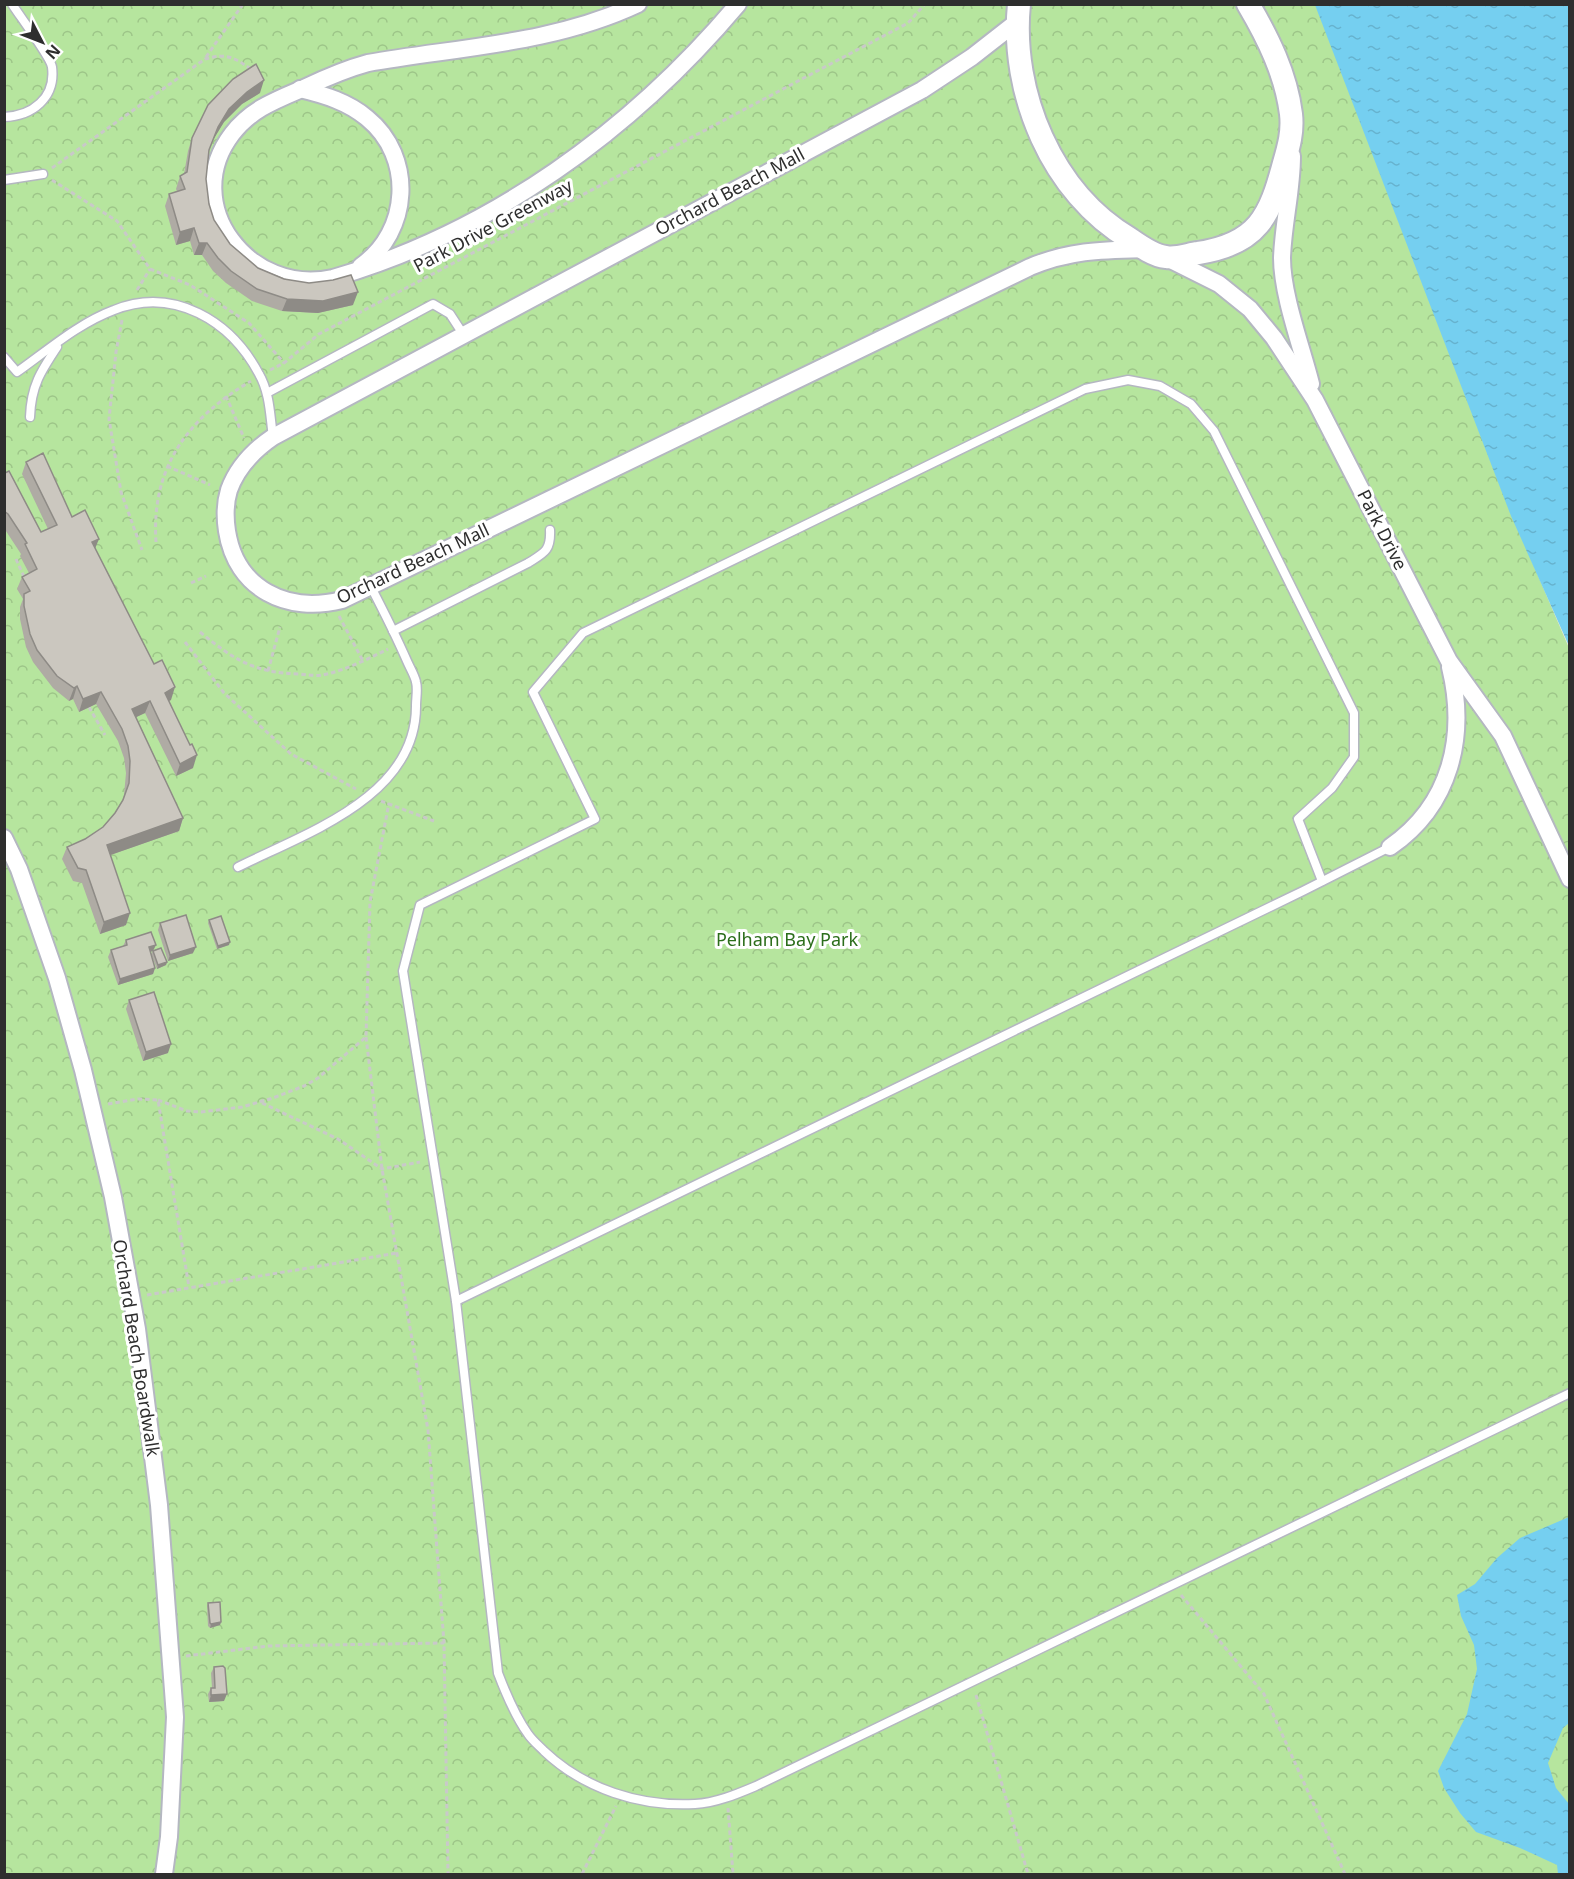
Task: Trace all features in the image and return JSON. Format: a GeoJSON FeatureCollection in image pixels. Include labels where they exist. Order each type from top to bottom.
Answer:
{"type":"FeatureCollection","features":[{"type":"Feature","properties":{"kind":"street"},"geometry":{"type":"LineString","coordinates":[[638,4],[594,23],[561,32],[368,63],[350,68],[270,101],[241,123],[230,136],[218,161],[214,197],[222,225],[238,250],[249,260],[284,278],[318,282],[386,261],[445,236],[507,201],[568,162],[650,96],[702,46],[738,4]]}},
{"type":"Feature","properties":{"kind":"street","name":"Park Drive"},"geometry":{"type":"LineString","coordinates":[[1248,4],[1271,47],[1291,115],[1292,182],[1282,260],[1288,298],[1315,400]]}},
{"type":"Feature","properties":{"kind":"street","name":"Park Drive"},"geometry":{"type":"LineString","coordinates":[[1018,13],[1017,40],[1021,76],[1033,116],[1050,152],[1071,185],[1110,226],[1156,253],[1219,284],[1250,309],[1274,338],[1315,400],[1449,661],[1503,736],[1569,879]]}},
{"type":"Feature","properties":{"kind":"street","name":"Orchard Beach Mall"},"geometry":{"type":"LineString","coordinates":[[1018,13],[972,57],[922,90],[273,437],[259,448],[242,467],[229,490],[226,502],[226,526],[235,560],[248,578],[266,592],[295,603],[326,604],[342,600],[371,588],[1030,267],[1083,251],[1156,253]]}},
{"type":"Feature","properties":{"kind":"street"},"geometry":{"type":"LineString","coordinates":[[300,89],[335,99],[358,111],[379,129],[394,157],[400,186],[400,202],[393,228],[377,252],[349,273]]}},
{"type":"Feature","properties":{"kind":"street","name":"Park Drive"},"geometry":{"type":"LineString","coordinates":[[1156,253],[1213,251],[1227,247],[1252,231],[1269,211],[1291,137]]}},
{"type":"Feature","properties":{"kind":"street","name":"Park Drive"},"geometry":{"type":"LineString","coordinates":[[1390,847],[1411,830],[1432,804],[1442,790],[1449,771],[1454,752],[1457,708],[1449,661]]}},
{"type":"Feature","properties":{"kind":"street","name":"Orchard Beach Boardwalk"},"geometry":{"type":"LineString","coordinates":[[4,838],[19,869],[57,978],[91,1105],[112,1197],[137,1329],[159,1505],[175,1716],[169,1837],[164,1875]]}},
{"type":"Feature","properties":{"kind":"lane"},"geometry":{"type":"LineString","coordinates":[[4,117],[28,113],[45,100],[51,82],[52,65],[12,4]]}},
{"type":"Feature","properties":{"kind":"lane"},"geometry":{"type":"LineString","coordinates":[[4,180],[43,174]]}},
{"type":"Feature","properties":{"kind":"lane"},"geometry":{"type":"LineString","coordinates":[[4,357],[18,372],[84,325],[115,309],[162,302],[185,306],[206,316],[225,330],[244,351],[260,375],[267,393],[273,437]]}},
{"type":"Feature","properties":{"kind":"lane"},"geometry":{"type":"LineString","coordinates":[[267,393],[433,304],[450,314],[463,334]]}},
{"type":"Feature","properties":{"kind":"lane"},"geometry":{"type":"LineString","coordinates":[[30,417],[33,388],[61,341]]}},
{"type":"Feature","properties":{"kind":"lane"},"geometry":{"type":"LineString","coordinates":[[1322,881],[1298,819],[1332,788],[1354,758],[1354,713],[1214,431],[1191,404],[1160,386],[1128,381],[1086,389],[583,633],[533,692],[595,819],[420,905],[403,971],[456,1301],[498,1673],[510,1702],[529,1736],[555,1761],[584,1780],[621,1797],[669,1804],[697,1804],[727,1798],[1569,1393]]}},
{"type":"Feature","properties":{"kind":"lane"},"geometry":{"type":"LineString","coordinates":[[393,631],[537,558],[546,552],[550,544],[550,530]]}},
{"type":"Feature","properties":{"kind":"lane"},"geometry":{"type":"LineString","coordinates":[[238,867],[333,820],[369,796],[388,778],[407,753],[417,717],[416,682],[371,588]]}},
{"type":"Feature","properties":{"kind":"lane"},"geometry":{"type":"LineString","coordinates":[[456,1301],[1390,847]]}},
{"type":"Feature","properties":{"kind":"path"},"geometry":{"type":"LineString","coordinates":[[205,59],[243,4]]}},
{"type":"Feature","properties":{"kind":"path","name":"Park Drive Greenway"},"geometry":{"type":"LineString","coordinates":[[156,542],[155,521],[159,490],[167,466],[180,443],[226,396],[284,363],[319,334],[908,23],[925,4]]}},
{"type":"Feature","properties":{"kind":"path"},"geometry":{"type":"LineString","coordinates":[[270,101],[257,76],[240,62],[221,54],[205,59],[43,174],[117,221],[150,269],[190,285],[249,323],[284,363]]}},
{"type":"Feature","properties":{"kind":"path"},"geometry":{"type":"LineString","coordinates":[[142,550],[121,492],[109,419],[116,352],[125,307],[150,269]]}},
{"type":"Feature","properties":{"kind":"path"},"geometry":{"type":"LineString","coordinates":[[226,396],[244,438]]}},
{"type":"Feature","properties":{"kind":"path"},"geometry":{"type":"LineString","coordinates":[[167,466],[210,485]]}},
{"type":"Feature","properties":{"kind":"path"},"geometry":{"type":"LineString","coordinates":[[16,559],[27,584]]}},
{"type":"Feature","properties":{"kind":"path"},"geometry":{"type":"LineString","coordinates":[[191,583],[206,576]]}},
{"type":"Feature","properties":{"kind":"path"},"geometry":{"type":"LineString","coordinates":[[334,607],[363,661]]}},
{"type":"Feature","properties":{"kind":"path"},"geometry":{"type":"LineString","coordinates":[[268,671],[280,627]]}},
{"type":"Feature","properties":{"kind":"path"},"geometry":{"type":"LineString","coordinates":[[200,632],[225,652],[245,663],[274,674],[322,675],[363,661],[399,643]]}},
{"type":"Feature","properties":{"kind":"path"},"geometry":{"type":"LineString","coordinates":[[185,642],[224,693],[291,754],[369,796],[434,821]]}},
{"type":"Feature","properties":{"kind":"path"},"geometry":{"type":"LineString","coordinates":[[89,707],[105,735]]}},
{"type":"Feature","properties":{"kind":"path"},"geometry":{"type":"LineString","coordinates":[[389,803],[370,902],[366,1037],[382,1169],[428,1430],[444,1643],[448,1875]]}},
{"type":"Feature","properties":{"kind":"path"},"geometry":{"type":"LineString","coordinates":[[91,1105],[138,1099],[158,1100],[194,1112],[231,1109],[261,1102],[304,1086],[328,1070],[366,1037]]}},
{"type":"Feature","properties":{"kind":"path"},"geometry":{"type":"LineString","coordinates":[[158,1100],[189,1287]]}},
{"type":"Feature","properties":{"kind":"path"},"geometry":{"type":"LineString","coordinates":[[261,1102],[338,1139],[382,1169],[420,1162]]}},
{"type":"Feature","properties":{"kind":"path"},"geometry":{"type":"LineString","coordinates":[[131,1298],[397,1253]]}},
{"type":"Feature","properties":{"kind":"path"},"geometry":{"type":"LineString","coordinates":[[1172,1585],[1264,1694],[1345,1875]]}},
{"type":"Feature","properties":{"kind":"path"},"geometry":{"type":"LineString","coordinates":[[170,1658],[268,1646],[444,1643]]}},
{"type":"Feature","properties":{"kind":"path"},"geometry":{"type":"LineString","coordinates":[[972,1681],[1028,1875]]}},
{"type":"Feature","properties":{"kind":"path"},"geometry":{"type":"LineString","coordinates":[[582,1875],[621,1797]]}},
{"type":"Feature","properties":{"kind":"path"},"geometry":{"type":"LineString","coordinates":[[727,1798],[733,1875]]}},
{"type":"Feature","properties":{"kind":"green space","name":"Pelham Bay Park"},"geometry":{"type":"Polygon","coordinates":[[[5,5],[1316,5],[1515,522],[1569,648],[1570,1843],[1561,1874],[5,1874],[5,5]]]}},
{"type":"Feature","properties":{"kind":"water"},"geometry":{"type":"Polygon","coordinates":[[[1315,5],[1569,5],[1569,646],[1511,516],[1315,5]]]}},
{"type":"Feature","properties":{"kind":"water"},"geometry":{"type":"Polygon","coordinates":[[[1569,1517],[1569,1723],[1563,1728],[1548,1763],[1556,1788],[1569,1804],[1569,1874],[1558,1874],[1557,1865],[1476,1832],[1444,1788],[1438,1771],[1467,1714],[1477,1669],[1474,1645],[1461,1616],[1457,1595],[1475,1584],[1497,1558],[1520,1538],[1569,1517]]]}},
{"type":"Feature","properties":{"kind":"building"},"geometry":{"type":"Polygon","coordinates":[[[256,64],[264,80],[229,109],[218,127],[209,150],[206,179],[209,204],[214,220],[230,244],[258,268],[284,279],[309,283],[351,275],[358,292],[323,301],[287,299],[257,289],[231,271],[207,243],[199,243],[194,228],[180,232],[169,194],[185,189],[180,176],[187,172],[192,138],[208,105],[233,79],[256,64]]]}},
{"type":"Feature","properties":{"kind":"building"},"geometry":{"type":"Polygon","coordinates":[[[43,453],[72,517],[85,510],[99,539],[92,542],[154,664],[162,660],[175,687],[165,693],[197,755],[180,764],[150,701],[132,709],[183,818],[107,845],[130,913],[104,922],[86,870],[78,868],[67,847],[103,827],[115,813],[129,783],[130,761],[122,729],[101,692],[83,699],[77,686],[74,688],[57,676],[37,650],[30,634],[24,594],[30,591],[22,577],[37,569],[25,544],[27,543],[4,511],[4,471],[5,473],[9,471],[41,532],[57,525],[26,462],[43,453]]]}},
{"type":"Feature","properties":{"kind":"building"},"geometry":{"type":"Polygon","coordinates":[[[186,915],[196,947],[170,955],[160,923],[186,915]]]}},
{"type":"Feature","properties":{"kind":"building"},"geometry":{"type":"Polygon","coordinates":[[[221,916],[230,942],[218,946],[209,920],[221,916]]]}},
{"type":"Feature","properties":{"kind":"building"},"geometry":{"type":"Polygon","coordinates":[[[151,932],[156,945],[149,947],[155,968],[120,979],[111,950],[127,945],[126,940],[151,932]]]}},
{"type":"Feature","properties":{"kind":"building"},"geometry":{"type":"Polygon","coordinates":[[[161,948],[167,962],[158,965],[153,951],[161,948]]]}},
{"type":"Feature","properties":{"kind":"building"},"geometry":{"type":"Polygon","coordinates":[[[154,992],[171,1044],[146,1052],[129,1000],[154,992]]]}},
{"type":"Feature","properties":{"kind":"building"},"geometry":{"type":"Polygon","coordinates":[[[220,1602],[221,1622],[211,1624],[208,1603],[220,1602]]]}},
{"type":"Feature","properties":{"kind":"building"},"geometry":{"type":"Polygon","coordinates":[[[223,1666],[227,1694],[211,1695],[211,1688],[215,1688],[214,1667],[223,1666]]]}}]}
